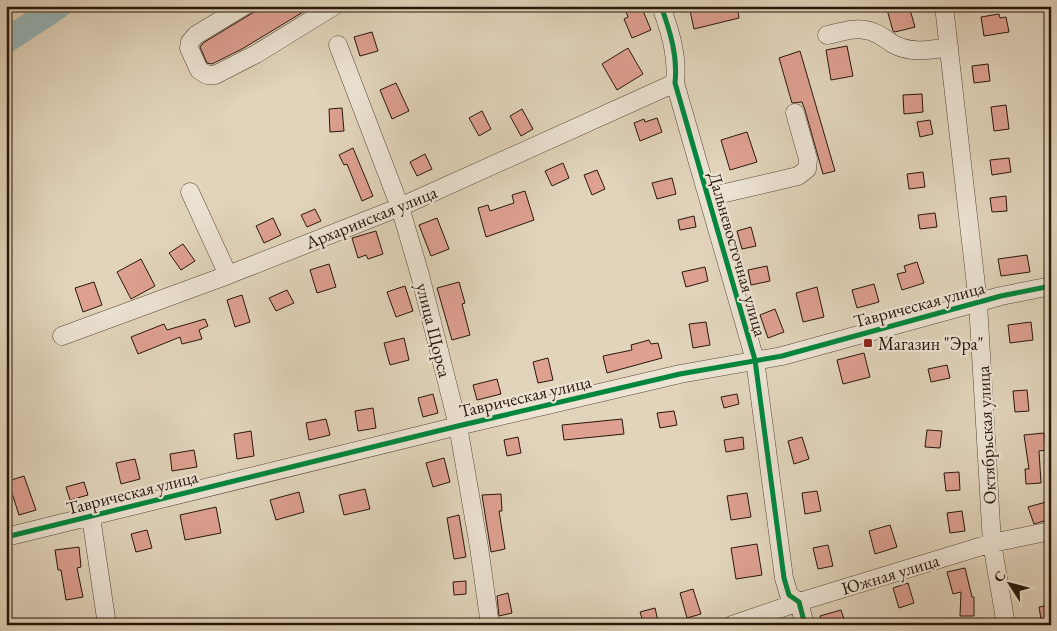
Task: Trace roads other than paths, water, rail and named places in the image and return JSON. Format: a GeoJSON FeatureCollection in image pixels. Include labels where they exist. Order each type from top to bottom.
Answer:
{"type":"FeatureCollection","features":[{"type":"Feature","properties":{"kind":"street"},"geometry":{"type":"LineString","coordinates":[[244,6],[196,35],[190,42],[189,48],[199,70],[207,75],[215,75],[256,54],[334,6]]}},
{"type":"Feature","properties":{"kind":"street","name":"Дальневосточная улица"},"geometry":{"type":"LineString","coordinates":[[660,6],[674,47],[675,83],[755,360],[784,578],[789,595],[799,602],[805,625]]}},
{"type":"Feature","properties":{"kind":"street","name":"Октябрьская улица"},"geometry":{"type":"LineString","coordinates":[[944,6],[978,303],[992,543],[1006,625]]}},
{"type":"Feature","properties":{"kind":"street"},"geometry":{"type":"LineString","coordinates":[[827,35],[864,29],[874,32],[908,50],[922,52],[949,47]]}},
{"type":"Feature","properties":{"kind":"street","name":"улица Щорса"},"geometry":{"type":"LineString","coordinates":[[338,45],[400,208],[420,275],[458,426],[479,546],[490,625]]}},
{"type":"Feature","properties":{"kind":"street","name":"Архаринская улица"},"geometry":{"type":"LineString","coordinates":[[62,336],[228,275],[400,208],[675,83]]}},
{"type":"Feature","properties":{"kind":"street"},"geometry":{"type":"LineString","coordinates":[[708,197],[798,176],[807,169],[808,159],[795,113]]}},
{"type":"Feature","properties":{"kind":"street"},"geometry":{"type":"LineString","coordinates":[[190,192],[228,275]]}},
{"type":"Feature","properties":{"kind":"street","name":"Таврическая улица"},"geometry":{"type":"LineString","coordinates":[[6,537],[670,376],[782,356],[1026,290],[1051,286]]}},
{"type":"Feature","properties":{"kind":"street"},"geometry":{"type":"LineString","coordinates":[[91,517],[107,625]]}},
{"type":"Feature","properties":{"kind":"street","name":"Южная улица"},"geometry":{"type":"LineString","coordinates":[[732,625],[799,602],[992,543],[1051,530]]}},
{"type":"Feature","properties":{"kind":"waterway"},"geometry":{"type":"LineString","coordinates":[[6,41],[59,6]]}},
{"type":"Feature","properties":{"kind":"place","name":"Магазин \"Эра\""},"geometry":{"type":"Point","coordinates":[868,343]}}]}
